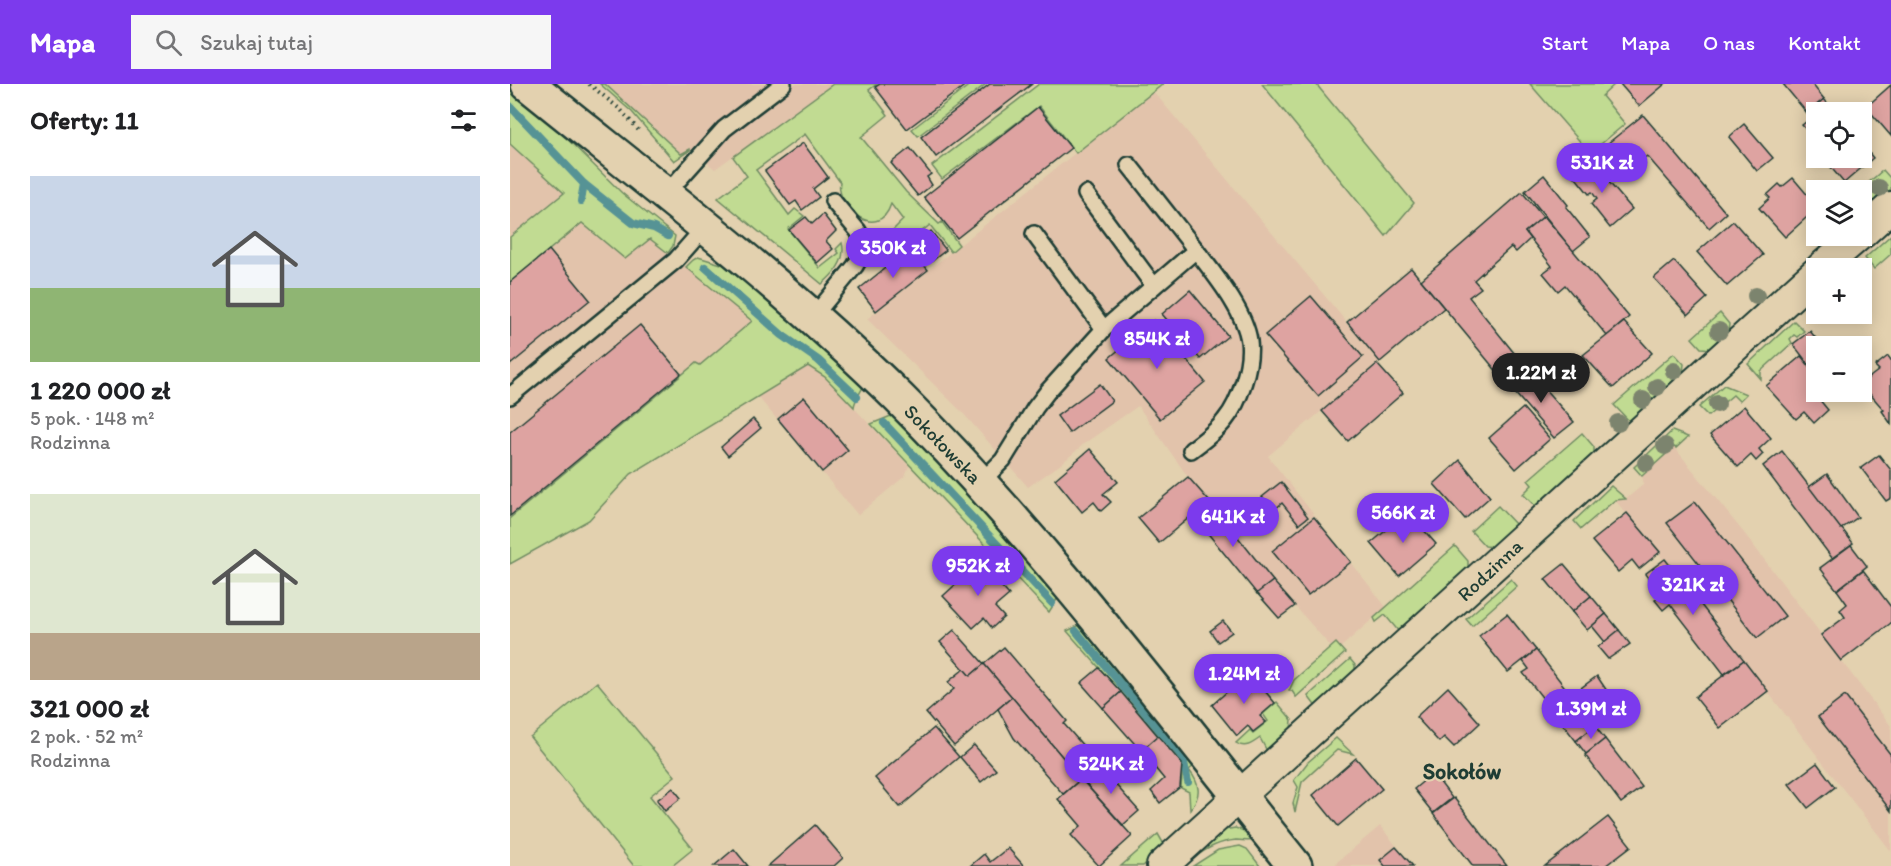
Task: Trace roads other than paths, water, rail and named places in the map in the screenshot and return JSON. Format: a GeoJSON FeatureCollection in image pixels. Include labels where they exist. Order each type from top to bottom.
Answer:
{"type":"FeatureCollection","features":[{"type":"Feature","properties":{"kind":"street","name":"Sokołowska"},"geometry":{"type":"LineString","coordinates":[[528,84],[813,317],[900,399],[980,483],[1106,631],[1295,866]]}},
{"type":"Feature","properties":{"kind":"street"},"geometry":{"type":"LineString","coordinates":[[1872,224],[1891,207]]}},
{"type":"Feature","properties":{"kind":"street"},"geometry":{"type":"LineString","coordinates":[[1832,258],[1846,246]]}},
{"type":"Feature","properties":{"kind":"street","name":"Rodzinna"},"geometry":{"type":"LineString","coordinates":[[1162,866],[1806,282]]}},
{"type":"Feature","properties":{"kind":"lane"},"geometry":{"type":"LineString","coordinates":[[665,195],[724,129],[783,84]]}},
{"type":"Feature","properties":{"kind":"lane"},"geometry":{"type":"LineString","coordinates":[[1129,165],[1226,289],[1243,321],[1249,340],[1249,366],[1227,418],[1213,433],[1191,450]]}},
{"type":"Feature","properties":{"kind":"lane"},"geometry":{"type":"LineString","coordinates":[[1086,194],[1154,286]]}},
{"type":"Feature","properties":{"kind":"lane"},"geometry":{"type":"LineString","coordinates":[[813,317],[855,266],[864,250],[858,231],[834,201]]}},
{"type":"Feature","properties":{"kind":"lane"},"geometry":{"type":"LineString","coordinates":[[510,396],[676,260],[705,227]]}},
{"type":"Feature","properties":{"kind":"lane"},"geometry":{"type":"LineString","coordinates":[[1034,234],[1104,329]]}},
{"type":"Feature","properties":{"kind":"lane"},"geometry":{"type":"LineString","coordinates":[[980,483],[1004,460],[1035,408],[1048,391],[1104,329],[1196,250]]}},
{"type":"Feature","properties":{"kind":"waterway"},"geometry":{"type":"LineString","coordinates":[[510,106],[584,184],[581,201]]}},
{"type":"Feature","properties":{"kind":"waterway"},"geometry":{"type":"LineString","coordinates":[[584,184],[633,223],[654,228],[668,236]]}},
{"type":"Feature","properties":{"kind":"waterway"},"geometry":{"type":"LineString","coordinates":[[705,267],[782,335],[818,360],[857,397]]}},
{"type":"Feature","properties":{"kind":"waterway"},"geometry":{"type":"LineString","coordinates":[[884,423],[1052,603]]}},
{"type":"Feature","properties":{"kind":"waterway"},"geometry":{"type":"LineString","coordinates":[[1076,631],[1183,758],[1188,782]]}},
{"type":"Feature","properties":{"kind":"district","name":"Sokołów"},"geometry":{"type":"Point","coordinates":[1462,771]}}]}
